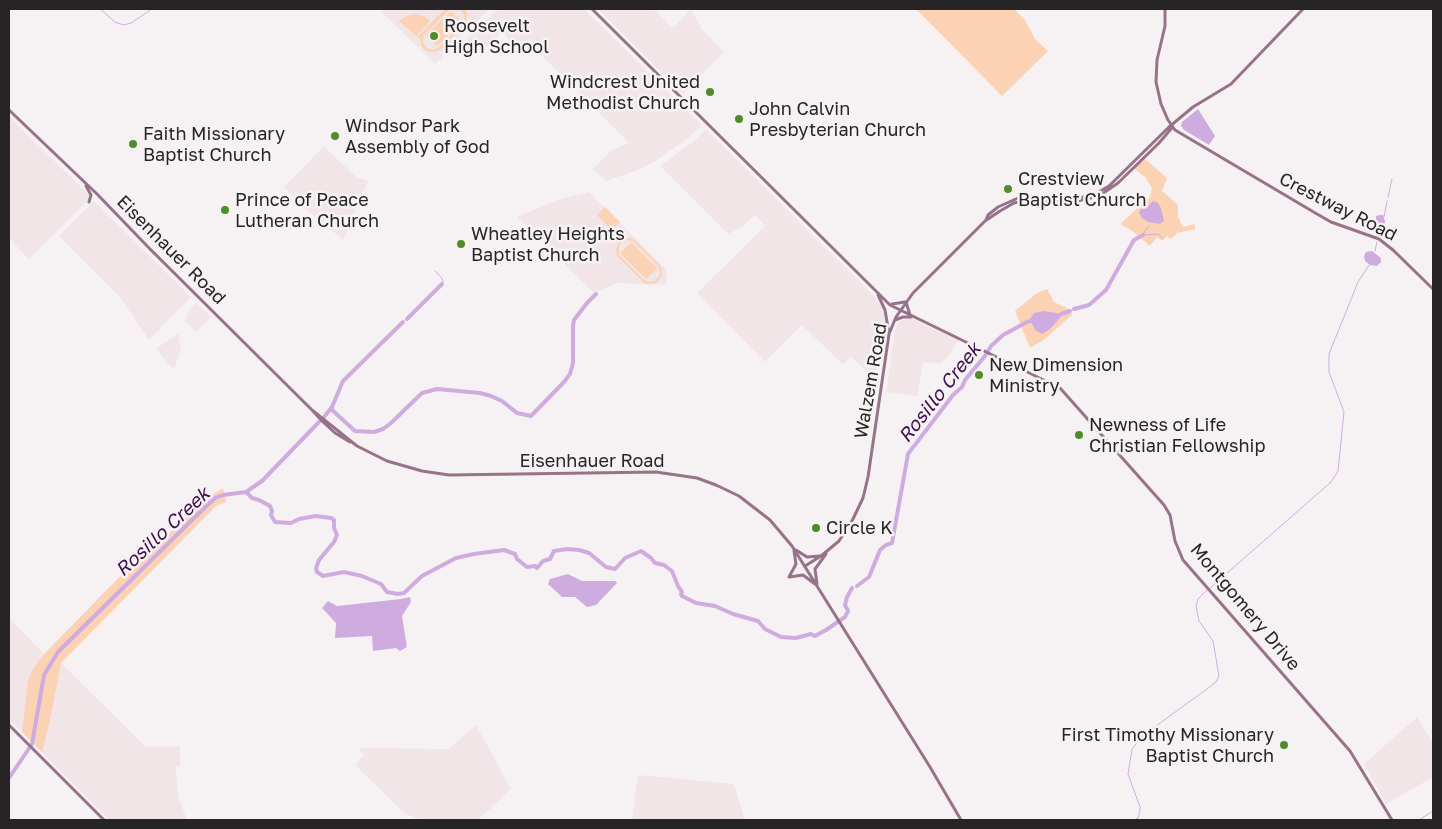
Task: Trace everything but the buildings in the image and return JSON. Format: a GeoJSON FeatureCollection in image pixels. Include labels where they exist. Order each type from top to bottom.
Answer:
{"type":"FeatureCollection","features":[{"type":"Feature","properties":{"kind":"main road","name":"Walzem Road"},"geometry":{"type":"LineString","coordinates":[[592,9],[876,292],[900,311],[889,334],[865,494],[854,520],[843,535],[830,549],[805,566]]}},
{"type":"Feature","properties":{"kind":"main road"},"geometry":{"type":"LineString","coordinates":[[1165,9],[1165,26],[1156,74],[1158,95],[1168,125],[1166,130]]}},
{"type":"Feature","properties":{"kind":"main road"},"geometry":{"type":"LineString","coordinates":[[900,311],[906,301],[985,221],[1004,208],[1023,201],[1074,202],[1099,196],[1114,187],[1178,119],[1193,107],[1231,84],[1303,9]]}},
{"type":"Feature","properties":{"kind":"main road","name":"Eisenhauer Road"},"geometry":{"type":"LineString","coordinates":[[9,110],[81,179],[312,410],[346,441],[387,461],[407,468],[436,474],[656,472],[697,478],[726,489],[752,505],[775,524],[805,566]]}},
{"type":"Feature","properties":{"kind":"main road"},"geometry":{"type":"LineString","coordinates":[[1166,116],[1170,119],[1178,119]]}},
{"type":"Feature","properties":{"kind":"main road","name":"Crestway Road"},"geometry":{"type":"LineString","coordinates":[[1166,116],[1180,134],[1317,214],[1332,222],[1379,239],[1433,289]]}},
{"type":"Feature","properties":{"kind":"main road"},"geometry":{"type":"LineString","coordinates":[[1178,119],[1177,127],[1180,134]]}},
{"type":"Feature","properties":{"kind":"main road"},"geometry":{"type":"LineString","coordinates":[[985,221],[998,207],[1018,198],[1031,196],[1074,198],[1097,193],[1115,181],[1172,126]]}},
{"type":"Feature","properties":{"kind":"main road"},"geometry":{"type":"LineString","coordinates":[[1165,135],[1171,131],[1180,134]]}},
{"type":"Feature","properties":{"kind":"main road"},"geometry":{"type":"LineString","coordinates":[[81,179],[90,193],[90,202]]}},
{"type":"Feature","properties":{"kind":"main road"},"geometry":{"type":"LineString","coordinates":[[876,292],[885,310],[889,334]]}},
{"type":"Feature","properties":{"kind":"main road"},"geometry":{"type":"LineString","coordinates":[[890,304],[906,301]]}},
{"type":"Feature","properties":{"kind":"main road"},"geometry":{"type":"LineString","coordinates":[[894,321],[912,316],[907,308],[906,301]]}},
{"type":"Feature","properties":{"kind":"main road","name":"Montgomery Drive"},"geometry":{"type":"LineString","coordinates":[[900,311],[1056,385],[1070,398],[1164,505],[1170,515],[1175,541],[1180,554],[1206,587],[1350,751],[1392,820]]}},
{"type":"Feature","properties":{"kind":"main road","name":"Eisenhauer Road"},"geometry":{"type":"LineString","coordinates":[[312,410],[318,418],[351,442]]}},
{"type":"Feature","properties":{"kind":"main road"},"geometry":{"type":"LineString","coordinates":[[792,546],[797,561],[789,577],[804,576],[818,587]]}},
{"type":"Feature","properties":{"kind":"main road"},"geometry":{"type":"LineString","coordinates":[[792,546],[807,557],[821,556]]}},
{"type":"Feature","properties":{"kind":"main road"},"geometry":{"type":"LineString","coordinates":[[818,587],[815,568],[830,549]]}},
{"type":"Feature","properties":{"kind":"main road"},"geometry":{"type":"LineString","coordinates":[[805,566],[961,820]]}},
{"type":"Feature","properties":{"kind":"main road"},"geometry":{"type":"LineString","coordinates":[[9,726],[104,820]]}},
{"type":"Feature","properties":{"kind":"shaded area","name":"Roosevelt High School"},"geometry":{"type":"Polygon","coordinates":[[[379,9],[489,9],[435,64],[379,9]]]}},
{"type":"Feature","properties":{"kind":"shaded area"},"geometry":{"type":"Polygon","coordinates":[[[445,9],[450,9],[424,35],[423,43],[427,48],[433,50],[438,48],[462,24],[465,16],[460,9],[464,9],[467,13],[466,23],[440,50],[435,52],[427,51],[422,47],[420,39],[417,37],[445,9]]]}},
{"type":"Feature","properties":{"kind":"shaded area"},"geometry":{"type":"Polygon","coordinates":[[[498,9],[584,9],[702,125],[687,139],[652,163],[606,181],[593,169],[612,150],[629,143],[539,53],[530,49],[524,55],[502,32],[481,52],[467,39],[498,9]]]}},
{"type":"Feature","properties":{"kind":"shaded area"},"geometry":{"type":"Polygon","coordinates":[[[598,9],[654,9],[673,28],[691,9],[701,28],[724,52],[683,94],[598,9]]]}},
{"type":"Feature","properties":{"kind":"shaded area"},"geometry":{"type":"Polygon","coordinates":[[[916,9],[1014,9],[1025,20],[1035,39],[1048,51],[1002,96],[916,9]]]}},
{"type":"Feature","properties":{"kind":"shaded area"},"geometry":{"type":"Polygon","coordinates":[[[451,11],[462,22],[437,46],[426,35],[451,11]]]}},
{"type":"Feature","properties":{"kind":"shaded area"},"geometry":{"type":"Polygon","coordinates":[[[415,14],[424,16],[430,21],[416,36],[399,21],[406,16],[415,14]]]}},
{"type":"Feature","properties":{"kind":"shaded area"},"geometry":{"type":"Polygon","coordinates":[[[1198,109],[1215,136],[1209,145],[1184,130],[1181,126],[1182,122],[1198,109]]]}},
{"type":"Feature","properties":{"kind":"shaded area"},"geometry":{"type":"Polygon","coordinates":[[[9,116],[89,195],[88,200],[29,259],[9,238],[9,116]]]}},
{"type":"Feature","properties":{"kind":"shaded area"},"geometry":{"type":"Polygon","coordinates":[[[706,129],[881,305],[885,327],[876,375],[869,374],[851,357],[843,365],[802,325],[765,362],[697,293],[765,226],[755,215],[742,227],[728,234],[660,166],[693,142],[706,129]]]}},
{"type":"Feature","properties":{"kind":"shaded area"},"geometry":{"type":"Polygon","coordinates":[[[324,146],[355,176],[368,181],[343,240],[307,210],[284,187],[324,146]]]}},
{"type":"Feature","properties":{"kind":"shaded area"},"geometry":{"type":"Polygon","coordinates":[[[1145,159],[1167,178],[1162,191],[1178,205],[1178,217],[1183,227],[1195,224],[1195,229],[1177,233],[1171,239],[1167,236],[1162,241],[1157,237],[1150,246],[1131,230],[1120,224],[1144,202],[1136,193],[1138,192],[1149,199],[1152,188],[1146,178],[1134,168],[1145,159]]]}},
{"type":"Feature","properties":{"kind":"shaded area"},"geometry":{"type":"Polygon","coordinates":[[[589,192],[666,269],[667,285],[617,283],[594,293],[517,217],[560,199],[589,192]]]}},
{"type":"Feature","properties":{"kind":"shaded area"},"geometry":{"type":"Polygon","coordinates":[[[94,201],[191,297],[149,340],[120,297],[59,236],[94,201]]]}},
{"type":"Feature","properties":{"kind":"shaded area"},"geometry":{"type":"Polygon","coordinates":[[[1153,201],[1158,203],[1161,208],[1164,221],[1160,224],[1148,222],[1139,213],[1140,210],[1153,201]]]}},
{"type":"Feature","properties":{"kind":"shaded area"},"geometry":{"type":"Polygon","coordinates":[[[605,207],[620,222],[612,230],[597,215],[605,207]]]}},
{"type":"Feature","properties":{"kind":"shaded area"},"geometry":{"type":"Polygon","coordinates":[[[1383,215],[1385,221],[1384,231],[1381,233],[1371,228],[1376,220],[1376,216],[1383,215]]]}},
{"type":"Feature","properties":{"kind":"shaded area"},"geometry":{"type":"Polygon","coordinates":[[[630,238],[636,241],[661,267],[662,276],[656,283],[644,283],[617,256],[616,249],[618,243],[623,239],[630,238]],[[628,240],[619,245],[619,255],[644,280],[649,282],[655,281],[660,275],[659,267],[634,242],[628,240]]]}},
{"type":"Feature","properties":{"kind":"shaded area"},"geometry":{"type":"Polygon","coordinates":[[[631,242],[657,268],[646,279],[620,253],[631,242]]]}},
{"type":"Feature","properties":{"kind":"shaded area"},"geometry":{"type":"Polygon","coordinates":[[[1372,251],[1381,258],[1381,262],[1377,266],[1370,265],[1365,261],[1364,256],[1366,252],[1372,251]]]}},
{"type":"Feature","properties":{"kind":"shaded area"},"geometry":{"type":"Polygon","coordinates":[[[1047,289],[1054,302],[1069,309],[1073,314],[1045,339],[1030,348],[1015,311],[1037,293],[1047,289]]]}},
{"type":"Feature","properties":{"kind":"shaded area"},"geometry":{"type":"Polygon","coordinates":[[[196,302],[211,317],[196,332],[185,321],[188,312],[196,302]]]}},
{"type":"Feature","properties":{"kind":"shaded area"},"geometry":{"type":"Polygon","coordinates":[[[1044,311],[1063,314],[1050,329],[1042,334],[1035,330],[1030,319],[1034,313],[1044,311]]]}},
{"type":"Feature","properties":{"kind":"shaded area"},"geometry":{"type":"Polygon","coordinates":[[[910,318],[958,340],[948,357],[940,364],[923,362],[917,396],[886,392],[895,330],[900,321],[910,318]]]}},
{"type":"Feature","properties":{"kind":"shaded area"},"geometry":{"type":"Polygon","coordinates":[[[178,333],[181,349],[174,370],[156,349],[178,333]]]}},
{"type":"Feature","properties":{"kind":"shaded area"},"geometry":{"type":"Polygon","coordinates":[[[223,488],[226,502],[216,506],[61,663],[42,752],[22,732],[28,680],[34,667],[44,654],[136,560],[150,553],[200,502],[223,488]]]}},
{"type":"Feature","properties":{"kind":"shaded area"},"geometry":{"type":"Polygon","coordinates":[[[568,574],[582,581],[615,581],[617,583],[596,605],[587,607],[575,597],[562,597],[548,584],[550,579],[568,574]]]}},
{"type":"Feature","properties":{"kind":"shaded area"},"geometry":{"type":"Polygon","coordinates":[[[410,597],[411,602],[402,616],[407,647],[400,651],[396,648],[373,651],[372,636],[335,638],[336,623],[322,608],[328,601],[337,606],[410,597]]]}},
{"type":"Feature","properties":{"kind":"shaded area"},"geometry":{"type":"Polygon","coordinates":[[[9,618],[44,654],[61,663],[146,747],[180,746],[180,766],[176,767],[178,796],[187,820],[109,820],[9,719],[9,618]]]}},
{"type":"Feature","properties":{"kind":"shaded area"},"geometry":{"type":"Polygon","coordinates":[[[1417,717],[1433,743],[1433,777],[1386,804],[1364,764],[1417,717]]]}},
{"type":"Feature","properties":{"kind":"shaded area"},"geometry":{"type":"Polygon","coordinates":[[[476,725],[511,789],[478,820],[432,820],[415,818],[405,814],[355,765],[364,755],[358,748],[449,749],[476,725]]]}},
{"type":"Feature","properties":{"kind":"shaded area"},"geometry":{"type":"Polygon","coordinates":[[[638,775],[734,784],[745,820],[632,820],[638,775]]]}},
{"type":"Feature","properties":{"kind":"waterway"},"geometry":{"type":"LineString","coordinates":[[100,9],[115,22],[124,25],[131,23],[152,9]]}},
{"type":"Feature","properties":{"kind":"waterway"},"geometry":{"type":"LineString","coordinates":[[1388,197],[1392,179]]}},
{"type":"Feature","properties":{"kind":"waterway"},"geometry":{"type":"LineString","coordinates":[[1384,217],[1387,201]]}},
{"type":"Feature","properties":{"kind":"waterway","name":"Rosillo Creek"},"geometry":{"type":"LineString","coordinates":[[1143,234],[1149,226]]}},
{"type":"Feature","properties":{"kind":"waterway"},"geometry":{"type":"LineString","coordinates":[[1379,236],[1380,231]]}},
{"type":"Feature","properties":{"kind":"waterway"},"geometry":{"type":"LineString","coordinates":[[1143,235],[1158,234],[1163,238]]}},
{"type":"Feature","properties":{"kind":"waterway","name":"Rosillo Creek"},"geometry":{"type":"LineString","coordinates":[[1074,309],[1089,305],[1106,290],[1134,240],[1143,235]]}},
{"type":"Feature","properties":{"kind":"waterway"},"geometry":{"type":"LineString","coordinates":[[1375,251],[1377,242]]}},
{"type":"Feature","properties":{"kind":"waterway"},"geometry":{"type":"LineString","coordinates":[[1210,588],[1331,482],[1338,471],[1344,412],[1329,372],[1329,354],[1358,282],[1370,264]]}},
{"type":"Feature","properties":{"kind":"waterway"},"geometry":{"type":"LineString","coordinates":[[435,271],[442,278],[442,284]]}},
{"type":"Feature","properties":{"kind":"waterway"},"geometry":{"type":"LineString","coordinates":[[407,319],[442,284]]}},
{"type":"Feature","properties":{"kind":"waterway"},"geometry":{"type":"LineString","coordinates":[[331,409],[355,431],[374,432],[383,429],[391,423],[422,393],[437,389],[480,393],[491,396],[502,401],[517,413],[531,416],[570,374],[573,363],[574,320],[596,294]]}},
{"type":"Feature","properties":{"kind":"waterway","name":"Rosillo Creek"},"geometry":{"type":"LineString","coordinates":[[1061,314],[1070,311]]}},
{"type":"Feature","properties":{"kind":"waterway","name":"Rosillo Creek"},"geometry":{"type":"LineString","coordinates":[[857,586],[869,577],[880,550],[892,543],[908,454],[953,395],[962,387],[965,380],[991,346],[1003,335],[1034,320]]}},
{"type":"Feature","properties":{"kind":"waterway"},"geometry":{"type":"LineString","coordinates":[[324,417],[332,407],[343,381],[403,322]]}},
{"type":"Feature","properties":{"kind":"waterway"},"geometry":{"type":"LineString","coordinates":[[246,492],[262,481],[319,422]]}},
{"type":"Feature","properties":{"kind":"waterway","name":"Rosillo Creek"},"geometry":{"type":"LineString","coordinates":[[9,778],[32,744],[44,675],[58,652],[195,517],[215,498],[223,495],[246,492],[252,498],[270,506],[271,515],[275,522],[291,523],[299,519],[316,516],[331,518],[334,520],[334,528],[337,535],[334,542],[319,560],[316,568],[317,572],[323,576],[344,572],[362,576],[381,584],[387,592],[398,594],[404,593],[422,576],[456,558],[474,554],[504,550],[515,554],[517,559],[527,567],[535,566],[537,568],[543,561],[550,559],[554,551],[579,550],[589,553],[606,567],[615,569],[625,558],[641,551],[655,563],[664,565],[672,571],[682,596],[696,603],[715,606],[733,614],[758,621],[765,629],[781,637],[796,638],[811,634],[815,636],[845,617],[848,611],[845,605],[852,588]]}},
{"type":"Feature","properties":{"kind":"waterway"},"geometry":{"type":"LineString","coordinates":[[1134,820],[1138,818],[1140,807],[1128,774],[1132,749],[1141,737],[1211,686],[1219,676],[1213,641],[1199,621],[1196,606],[1198,599],[1207,590]]}},
{"type":"Feature","properties":{"kind":"waterway"},"geometry":{"type":"LineString","coordinates":[[1419,820],[1433,811]]}},
{"type":"Feature","properties":{"kind":"place","name":"Roosevelt High School"},"geometry":{"type":"Point","coordinates":[434,36]}},
{"type":"Feature","properties":{"kind":"place","name":"Windcrest United Methodist Church"},"geometry":{"type":"Point","coordinates":[710,92]}},
{"type":"Feature","properties":{"kind":"place","name":"John Calvin Presbyterian Church"},"geometry":{"type":"Point","coordinates":[739,119]}},
{"type":"Feature","properties":{"kind":"place","name":"Windsor Park Assembly of God"},"geometry":{"type":"Point","coordinates":[335,136]}},
{"type":"Feature","properties":{"kind":"place","name":"Faith Missionary Baptist Church"},"geometry":{"type":"Point","coordinates":[133,144]}},
{"type":"Feature","properties":{"kind":"place","name":"Crestview Baptist Church"},"geometry":{"type":"Point","coordinates":[1008,189]}},
{"type":"Feature","properties":{"kind":"place","name":"Prince of Peace Lutheran Church"},"geometry":{"type":"Point","coordinates":[225,210]}},
{"type":"Feature","properties":{"kind":"place","name":"Wheatley Heights Baptist Church"},"geometry":{"type":"Point","coordinates":[461,244]}},
{"type":"Feature","properties":{"kind":"place","name":"New Dimension Ministry"},"geometry":{"type":"Point","coordinates":[979,375]}},
{"type":"Feature","properties":{"kind":"place","name":"Newness of Life Christian Fellowship"},"geometry":{"type":"Point","coordinates":[1079,435]}},
{"type":"Feature","properties":{"kind":"place","name":"Circle K"},"geometry":{"type":"Point","coordinates":[816,528]}},
{"type":"Feature","properties":{"kind":"place","name":"First Timothy Missionary Baptist Church"},"geometry":{"type":"Point","coordinates":[1284,745]}}]}
